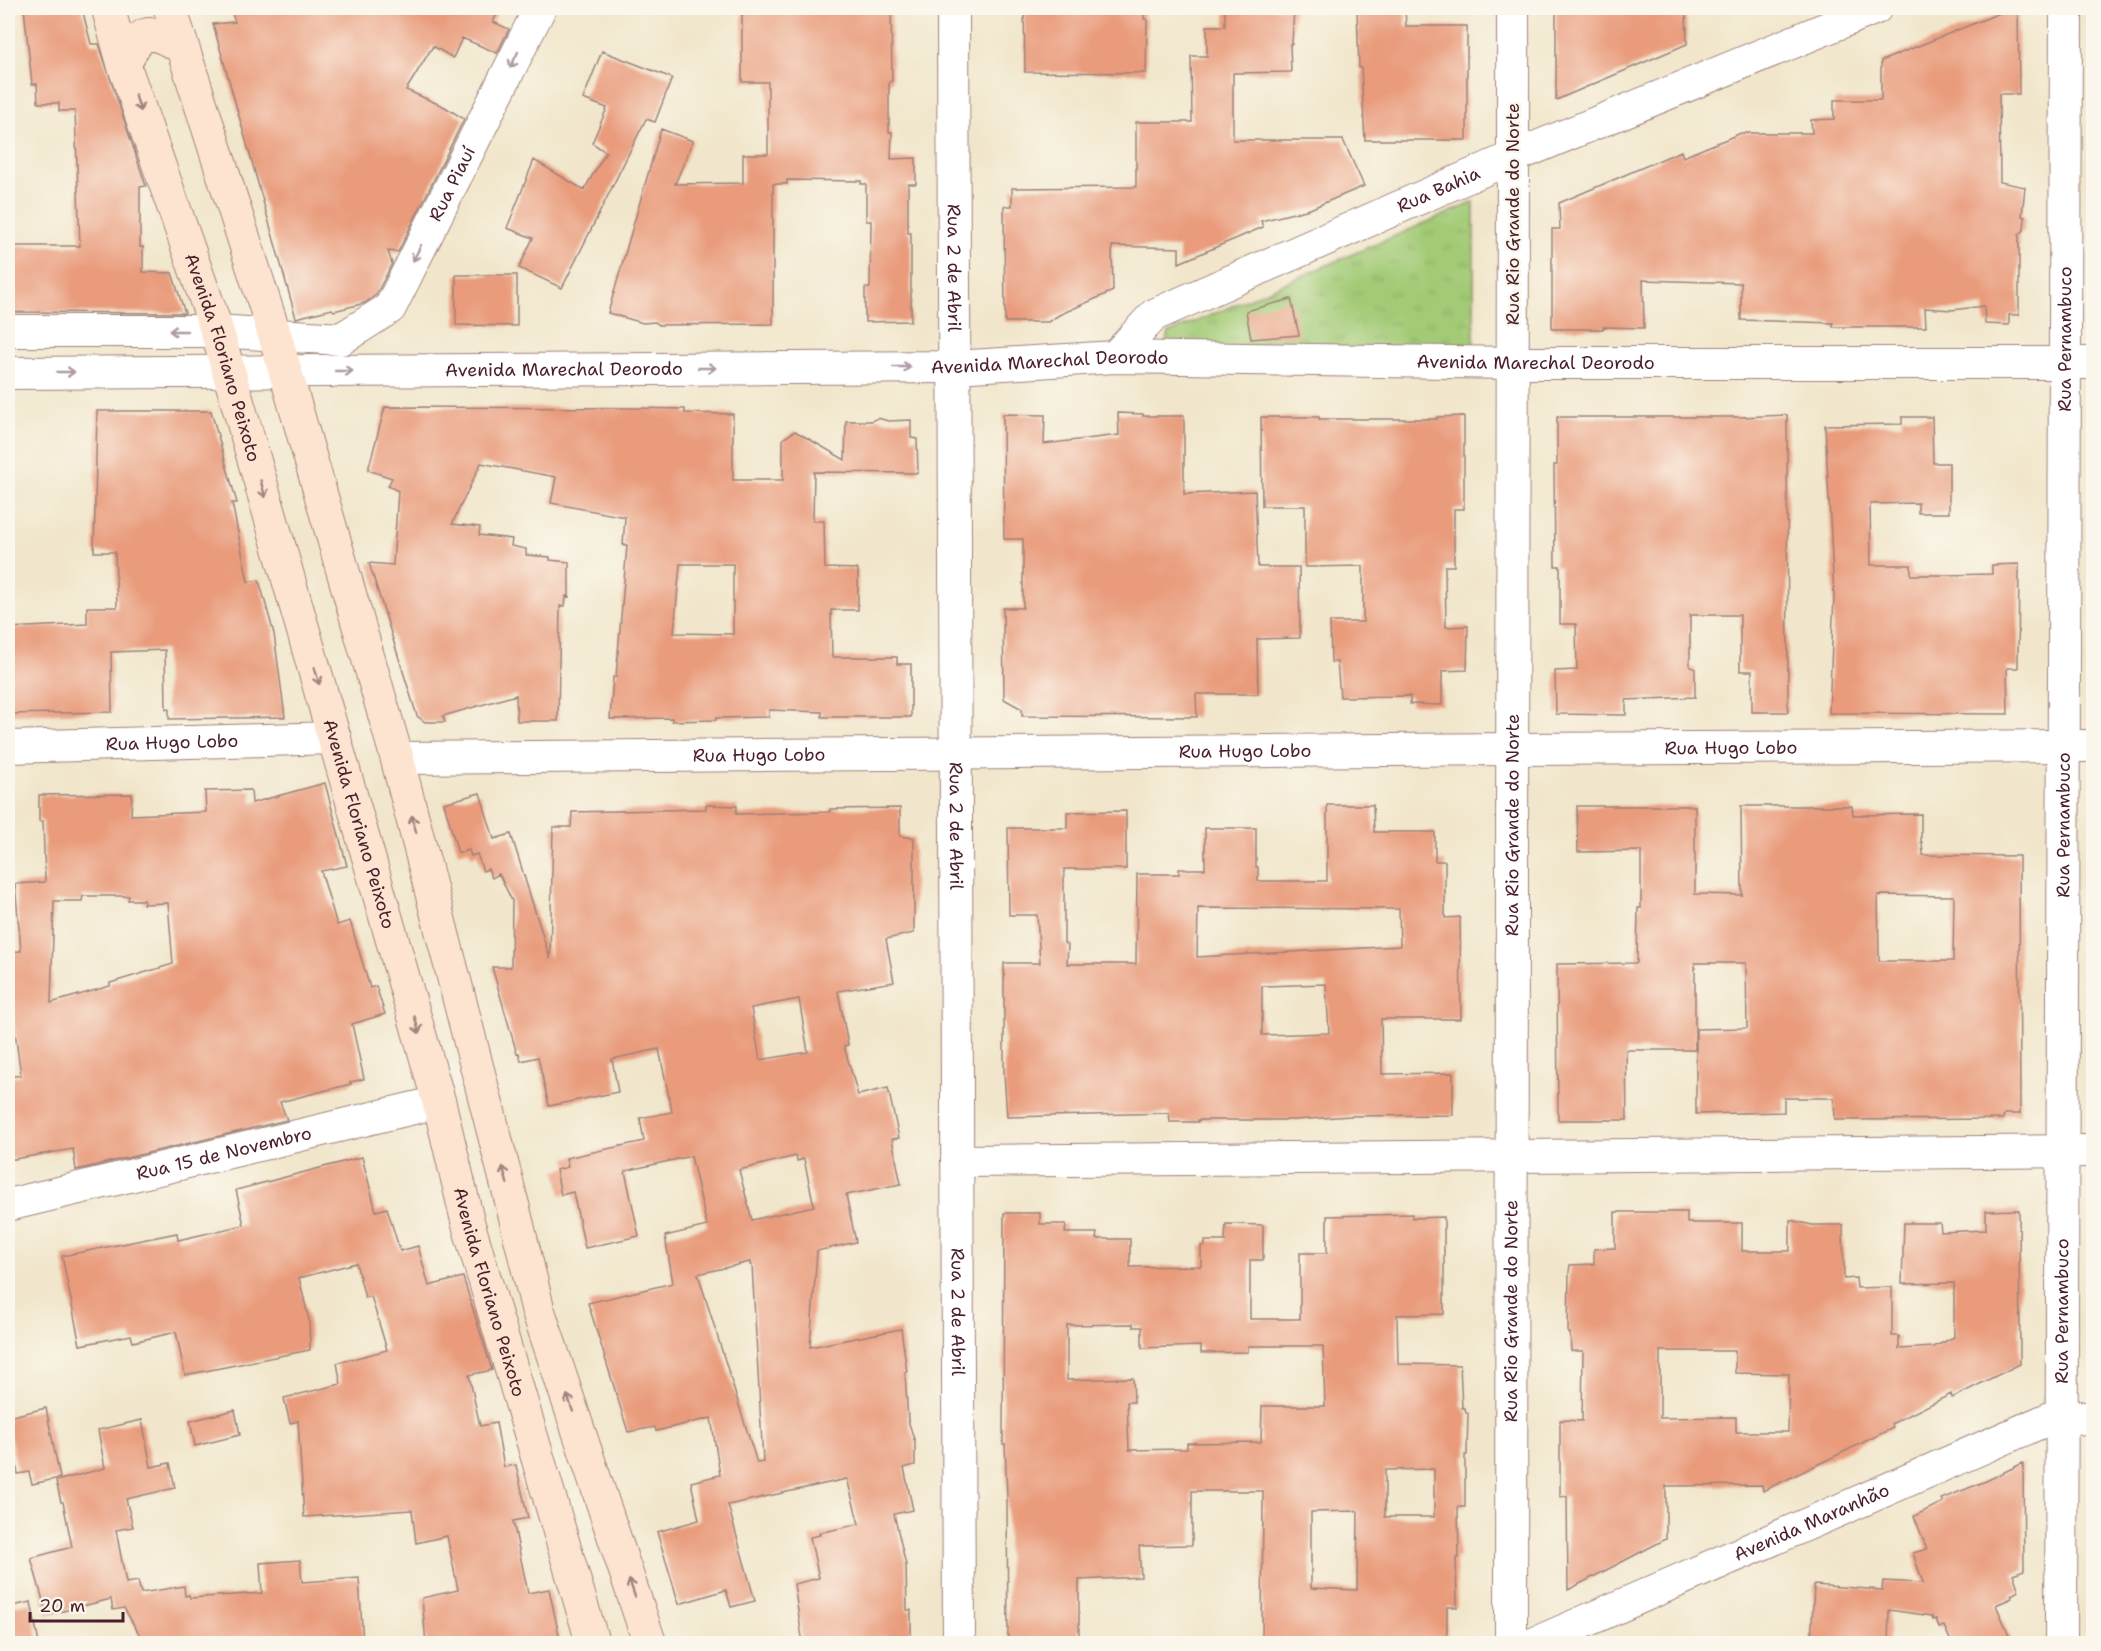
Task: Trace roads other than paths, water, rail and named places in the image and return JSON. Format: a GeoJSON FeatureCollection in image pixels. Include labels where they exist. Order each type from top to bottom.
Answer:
{"type":"FeatureCollection","features":[{"type":"Feature","properties":{"kind":"street","name":"Avenida Floriano Peixoto"},"geometry":{"type":"LineString","coordinates":[[108,8],[124,65],[217,331],[440,1102],[468,1223],[593,1644]]}},
{"type":"Feature","properties":{"kind":"street"},"geometry":{"type":"LineString","coordinates":[[170,8],[285,371],[397,758],[538,1310],[650,1644]]}},
{"type":"Feature","properties":{"kind":"street","name":"Rua Piauí"},"geometry":{"type":"LineString","coordinates":[[274,336],[341,339],[390,308],[540,8]]}},
{"type":"Feature","properties":{"kind":"street","name":"Rua 2 de Abril"},"geometry":{"type":"LineString","coordinates":[[953,8],[959,1644]]}},
{"type":"Feature","properties":{"kind":"street","name":"Rua Rio Grande do Norte"},"geometry":{"type":"LineString","coordinates":[[1511,1644],[1510,1157],[1514,363],[1512,8]]}},
{"type":"Feature","properties":{"kind":"street","name":"Rua Bahia"},"geometry":{"type":"LineString","coordinates":[[1115,357],[1154,315],[1513,158],[1876,8]]}},
{"type":"Feature","properties":{"kind":"street","name":"Rua Pernambuco"},"geometry":{"type":"LineString","coordinates":[[2061,1644],[2062,1413],[2078,1151],[2079,363],[2066,8]]}},
{"type":"Feature","properties":{"kind":"street"},"geometry":{"type":"LineString","coordinates":[[124,65],[134,44],[144,35],[158,33],[182,47]]}},
{"type":"Feature","properties":{"kind":"street"},"geometry":{"type":"LineString","coordinates":[[8,331],[217,331],[274,336]]}},
{"type":"Feature","properties":{"kind":"street","name":"Avenida Marechal Deorodo"},"geometry":{"type":"LineString","coordinates":[[8,373],[955,367],[1115,357],[1514,363],[2079,363]]}},
{"type":"Feature","properties":{"kind":"street","name":"Rua Hugo Lobo"},"geometry":{"type":"LineString","coordinates":[[8,747],[335,738]]}},
{"type":"Feature","properties":{"kind":"street","name":"Rua Hugo Lobo"},"geometry":{"type":"LineString","coordinates":[[397,758],[1512,748],[2079,746]]}},
{"type":"Feature","properties":{"kind":"street"},"geometry":{"type":"LineString","coordinates":[[378,887],[391,892],[402,891],[417,883],[426,868]]}},
{"type":"Feature","properties":{"kind":"street"},"geometry":{"type":"LineString","coordinates":[[403,975],[420,955],[448,956]]}},
{"type":"Feature","properties":{"kind":"street","name":"Rua 15 de Novembro"},"geometry":{"type":"LineString","coordinates":[[8,1205],[440,1102]]}},
{"type":"Feature","properties":{"kind":"street"},"geometry":{"type":"LineString","coordinates":[[957,1161],[2078,1151]]}},
{"type":"Feature","properties":{"kind":"street"},"geometry":{"type":"LineString","coordinates":[[468,1223],[484,1230],[495,1231],[504,1226],[513,1207]]}},
{"type":"Feature","properties":{"kind":"street"},"geometry":{"type":"LineString","coordinates":[[496,1319],[508,1305],[518,1301],[526,1302],[538,1310]]}},
{"type":"Feature","properties":{"kind":"street"},"geometry":{"type":"LineString","coordinates":[[2062,1413],[2094,1420]]}},
{"type":"Feature","properties":{"kind":"street","name":"Avenida Maranhão"},"geometry":{"type":"LineString","coordinates":[[1533,1644],[2062,1413]]}}]}
